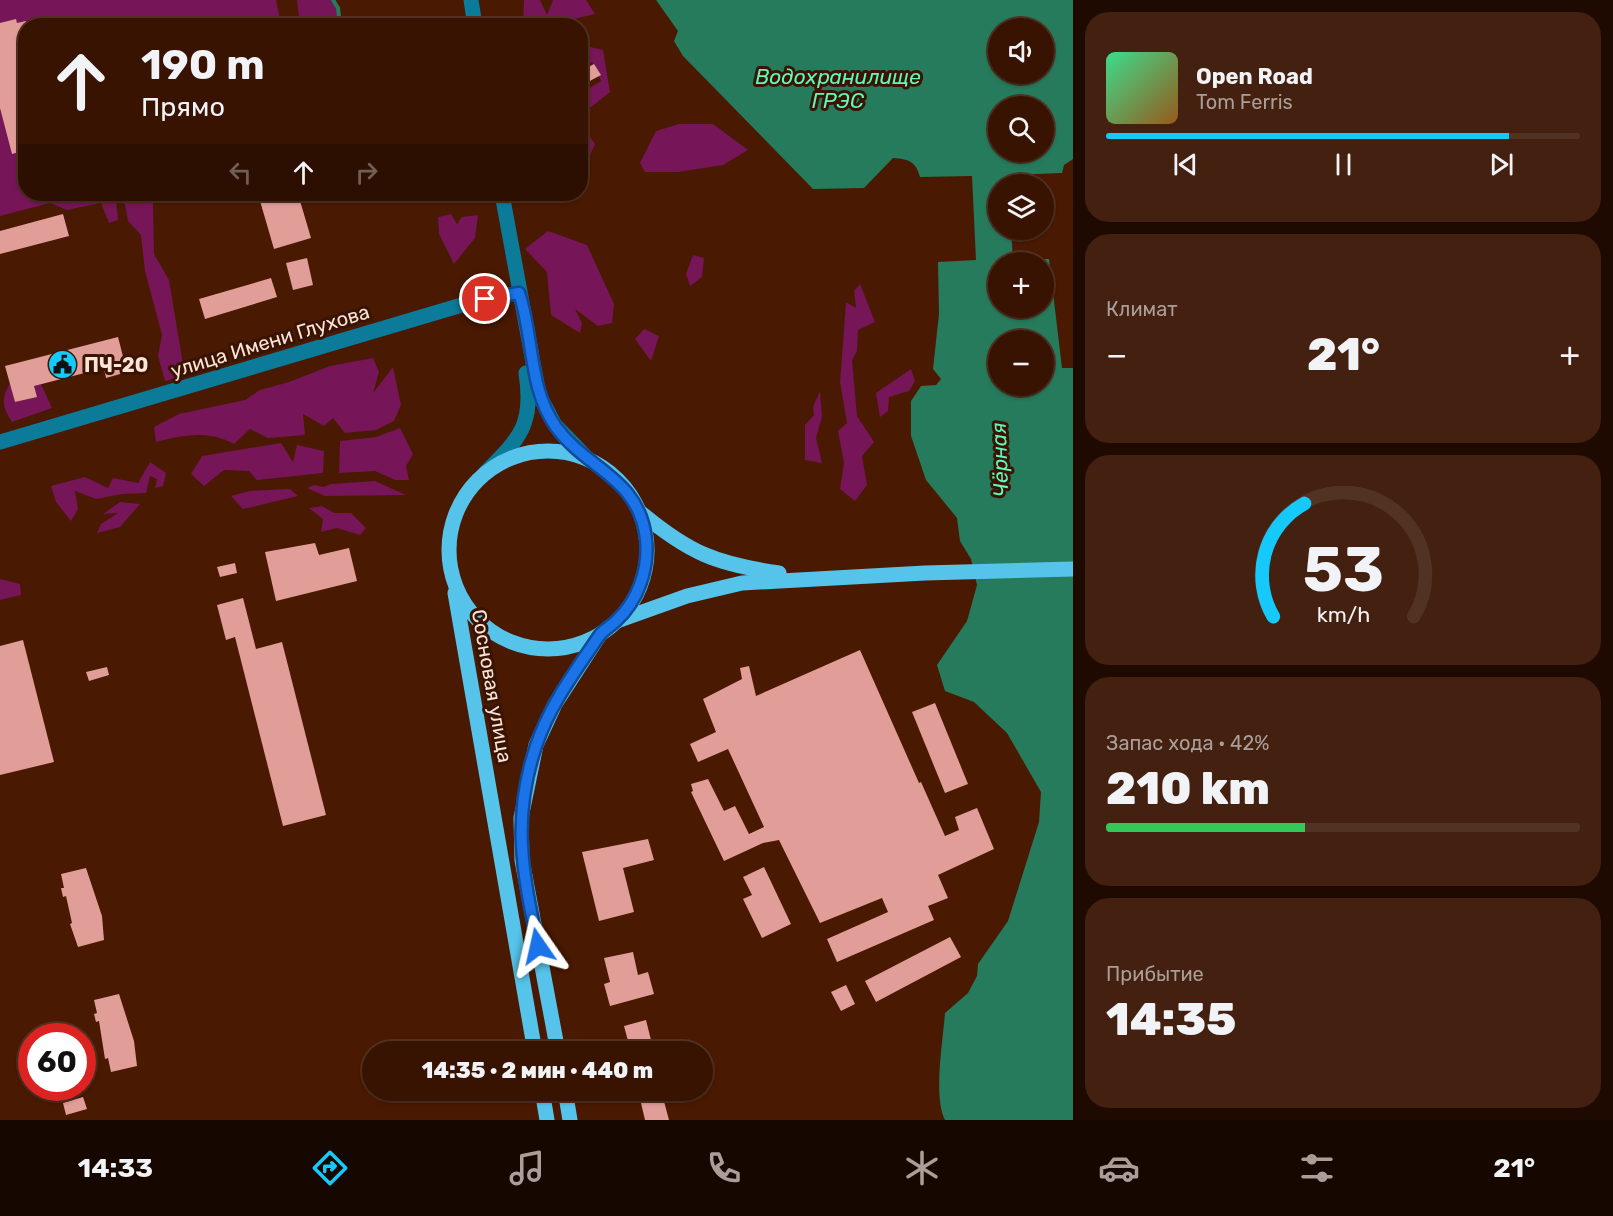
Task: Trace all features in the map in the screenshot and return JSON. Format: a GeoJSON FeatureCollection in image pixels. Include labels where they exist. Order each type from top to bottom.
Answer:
{"type":"FeatureCollection","features":[{"type":"Feature","properties":{"kind":"main road"},"geometry":{"type":"LineString","coordinates":[[639,511],[646,540],[645,570],[634,598],[615,622],[601,633],[566,647],[548,649],[512,642],[495,634],[474,616],[458,593],[452,575],[448,547],[453,519],[466,494],[485,473],[512,457],[542,451],[558,451],[588,459],[607,471],[623,486],[639,511],[673,540],[695,552],[734,566],[809,578]]}},
{"type":"Feature","properties":{"kind":"main road"},"geometry":{"type":"LineString","coordinates":[[615,622],[712,588],[742,582],[925,573],[1073,569]]}},
{"type":"Feature","properties":{"kind":"main road","name":"Сосновая улица"},"geometry":{"type":"LineString","coordinates":[[452,575],[533,1041]]}},
{"type":"Feature","properties":{"kind":"main road","name":"Сосновая улица"},"geometry":{"type":"LineString","coordinates":[[556,1041],[522,860],[521,818],[536,745],[555,704],[601,633]]}},
{"type":"Feature","properties":{"kind":"main road"},"geometry":{"type":"LineString","coordinates":[[544,1101],[547,1120]]}},
{"type":"Feature","properties":{"kind":"main road"},"geometry":{"type":"LineString","coordinates":[[567,1101],[570,1120]]}},
{"type":"Feature","properties":{"kind":"street"},"geometry":{"type":"LineString","coordinates":[[471,0],[474,18]]}},
{"type":"Feature","properties":{"kind":"street"},"geometry":{"type":"LineString","coordinates":[[503,201],[519,293],[526,314],[539,395],[555,425],[588,459]]}},
{"type":"Feature","properties":{"kind":"street"},"geometry":{"type":"LineString","coordinates":[[485,473],[514,443],[523,430],[526,419],[529,400],[518,321],[519,293]]}},
{"type":"Feature","properties":{"kind":"street","name":"улица Имени Глухова"},"geometry":{"type":"LineString","coordinates":[[0,442],[472,302],[519,293]]}},
{"type":"Feature","properties":{"kind":"shaded area"},"geometry":{"type":"Polygon","coordinates":[[[0,0],[276,0],[280,18],[18,18],[18,201],[116,201],[118,220],[109,223],[101,203],[67,210],[50,203],[0,216],[0,0]]]}},
{"type":"Feature","properties":{"kind":"shaded area"},"geometry":{"type":"Polygon","coordinates":[[[297,0],[336,0],[340,18],[299,18],[297,0]]]}},
{"type":"Feature","properties":{"kind":"shaded area"},"geometry":{"type":"Polygon","coordinates":[[[524,0],[540,0],[547,15],[553,0],[586,0],[595,14],[578,18],[523,18],[524,0]]]}},
{"type":"Feature","properties":{"kind":"shaded area"},"geometry":{"type":"Polygon","coordinates":[[[588,46],[603,50],[610,92],[588,109],[588,89],[601,81],[592,62],[588,65],[588,46]]]}},
{"type":"Feature","properties":{"kind":"shaded area"},"geometry":{"type":"Polygon","coordinates":[[[679,124],[713,124],[748,150],[723,165],[678,172],[645,172],[640,163],[656,131],[679,124]]]}},
{"type":"Feature","properties":{"kind":"shaded area"},"geometry":{"type":"Polygon","coordinates":[[[588,134],[595,144],[588,160],[588,134]]]}},
{"type":"Feature","properties":{"kind":"shaded area"},"geometry":{"type":"Polygon","coordinates":[[[118,201],[152,201],[153,203],[154,254],[169,280],[185,376],[165,381],[158,356],[162,335],[145,271],[141,235],[128,221],[125,204],[118,201]]]}},
{"type":"Feature","properties":{"kind":"shaded area"},"geometry":{"type":"Polygon","coordinates":[[[451,214],[457,224],[462,217],[478,215],[475,238],[454,264],[439,234],[438,217],[451,214]]]}},
{"type":"Feature","properties":{"kind":"shaded area"},"geometry":{"type":"Polygon","coordinates":[[[548,231],[587,245],[614,304],[612,323],[598,326],[575,309],[582,323],[580,333],[551,315],[547,272],[525,249],[548,231]]]}},
{"type":"Feature","properties":{"kind":"shaded area"},"geometry":{"type":"Polygon","coordinates":[[[693,255],[704,258],[702,277],[690,286],[686,274],[693,255]]]}},
{"type":"Feature","properties":{"kind":"shaded area"},"geometry":{"type":"Polygon","coordinates":[[[860,284],[875,322],[858,330],[857,351],[852,360],[857,416],[874,442],[862,456],[867,485],[855,501],[840,489],[844,463],[838,431],[847,423],[840,382],[846,302],[856,308],[854,291],[860,284]]]}},
{"type":"Feature","properties":{"kind":"shaded area"},"geometry":{"type":"Polygon","coordinates":[[[644,329],[659,336],[651,361],[635,339],[644,329]]]}},
{"type":"Feature","properties":{"kind":"shaded area"},"geometry":{"type":"Polygon","coordinates":[[[373,358],[379,372],[373,393],[393,367],[401,405],[394,421],[376,430],[345,433],[333,418],[324,426],[303,414],[305,435],[268,438],[250,429],[234,444],[205,435],[176,437],[156,442],[154,427],[179,414],[245,400],[260,390],[289,382],[330,366],[373,358]]]}},
{"type":"Feature","properties":{"kind":"shaded area"},"geometry":{"type":"Polygon","coordinates":[[[911,369],[915,381],[909,391],[889,397],[888,411],[880,417],[876,393],[911,369]]]}},
{"type":"Feature","properties":{"kind":"shaded area"},"geometry":{"type":"Polygon","coordinates":[[[10,383],[15,402],[36,397],[34,386],[41,384],[52,408],[12,422],[4,402],[10,383]]]}},
{"type":"Feature","properties":{"kind":"shaded area"},"geometry":{"type":"Polygon","coordinates":[[[820,391],[822,417],[816,438],[822,463],[805,460],[805,425],[814,415],[813,407],[820,391]]]}},
{"type":"Feature","properties":{"kind":"shaded area"},"geometry":{"type":"Polygon","coordinates":[[[400,428],[413,454],[406,466],[409,480],[395,480],[375,471],[339,473],[340,441],[376,437],[400,428]]]}},
{"type":"Feature","properties":{"kind":"shaded area"},"geometry":{"type":"Polygon","coordinates":[[[281,443],[293,462],[297,445],[324,451],[323,473],[257,480],[249,471],[224,470],[204,486],[191,474],[202,456],[281,443]]]}},
{"type":"Feature","properties":{"kind":"shaded area"},"geometry":{"type":"Polygon","coordinates":[[[150,462],[166,473],[163,486],[155,488],[157,479],[150,476],[146,493],[122,494],[96,499],[75,491],[78,509],[71,521],[56,502],[51,486],[85,477],[108,488],[113,478],[138,483],[150,462]]]}},
{"type":"Feature","properties":{"kind":"shaded area"},"geometry":{"type":"Polygon","coordinates":[[[375,481],[406,495],[325,496],[307,488],[315,485],[323,487],[331,484],[375,481]]]}},
{"type":"Feature","properties":{"kind":"shaded area"},"geometry":{"type":"Polygon","coordinates":[[[290,489],[298,496],[243,509],[231,496],[250,491],[290,489]]]}},
{"type":"Feature","properties":{"kind":"shaded area"},"geometry":{"type":"Polygon","coordinates":[[[120,502],[140,504],[120,527],[97,533],[101,524],[118,513],[103,514],[120,502]]]}},
{"type":"Feature","properties":{"kind":"shaded area"},"geometry":{"type":"Polygon","coordinates":[[[322,506],[334,513],[351,513],[366,528],[360,535],[337,528],[321,532],[323,519],[309,508],[322,506]]]}},
{"type":"Feature","properties":{"kind":"shaded area"},"geometry":{"type":"Polygon","coordinates":[[[0,579],[20,584],[21,595],[0,600],[0,579]]]}},
{"type":"Feature","properties":{"kind":"water"},"geometry":{"type":"Polygon","coordinates":[[[656,0],[1073,0],[1073,159],[1064,165],[1062,173],[988,174],[988,240],[1012,240],[1013,252],[988,252],[988,318],[1054,318],[1054,301],[1062,368],[1073,368],[1073,1120],[945,1120],[941,1110],[939,1083],[945,1013],[968,993],[977,976],[978,964],[1008,921],[1039,822],[1041,792],[1007,733],[974,702],[945,691],[937,665],[967,621],[977,585],[971,559],[960,541],[957,518],[926,480],[911,436],[911,401],[921,386],[936,385],[941,379],[933,369],[939,314],[938,262],[976,260],[972,176],[920,177],[914,164],[893,158],[864,188],[813,189],[683,56],[674,41],[678,31],[656,0]]]}},
{"type":"Feature","properties":{"kind":"building"},"geometry":{"type":"Polygon","coordinates":[[[16,19],[18,23],[18,152],[12,154],[0,108],[0,23],[16,19]]]}},
{"type":"Feature","properties":{"kind":"building"},"geometry":{"type":"Polygon","coordinates":[[[594,64],[601,75],[588,82],[588,67],[594,64]]]}},
{"type":"Feature","properties":{"kind":"building"},"geometry":{"type":"Polygon","coordinates":[[[260,201],[300,201],[311,238],[274,249],[260,201]]]}},
{"type":"Feature","properties":{"kind":"building"},"geometry":{"type":"Polygon","coordinates":[[[63,214],[69,236],[0,254],[0,231],[63,214]]]}},
{"type":"Feature","properties":{"kind":"building"},"geometry":{"type":"Polygon","coordinates":[[[307,258],[313,285],[293,290],[286,263],[307,258]]]}},
{"type":"Feature","properties":{"kind":"building"},"geometry":{"type":"Polygon","coordinates":[[[271,278],[277,297],[205,319],[199,299],[271,278]]]}},
{"type":"Feature","properties":{"kind":"building","name":"ПЧ-20"},"geometry":{"type":"Polygon","coordinates":[[[118,337],[127,372],[106,378],[104,368],[34,386],[37,397],[15,402],[5,366],[118,337]]]}},
{"type":"Feature","properties":{"kind":"building"},"geometry":{"type":"Polygon","coordinates":[[[315,543],[319,555],[349,548],[357,581],[276,601],[265,552],[315,543]]]}},
{"type":"Feature","properties":{"kind":"building"},"geometry":{"type":"Polygon","coordinates":[[[235,563],[237,573],[220,577],[217,567],[235,563]]]}},
{"type":"Feature","properties":{"kind":"building"},"geometry":{"type":"Polygon","coordinates":[[[243,598],[256,649],[282,642],[326,815],[283,826],[235,637],[226,640],[217,605],[243,598]]]}},
{"type":"Feature","properties":{"kind":"building"},"geometry":{"type":"Polygon","coordinates":[[[23,640],[54,762],[0,775],[0,646],[23,640]]]}},
{"type":"Feature","properties":{"kind":"building"},"geometry":{"type":"Polygon","coordinates":[[[860,650],[945,836],[959,830],[955,817],[977,808],[994,849],[938,875],[948,898],[928,906],[934,920],[837,962],[827,939],[888,912],[882,898],[820,923],[779,840],[763,843],[724,861],[691,792],[693,791],[691,784],[708,779],[724,811],[735,806],[749,834],[764,827],[728,749],[698,762],[690,744],[716,732],[703,699],[742,679],[740,668],[749,666],[756,696],[860,650]]]}},
{"type":"Feature","properties":{"kind":"building"},"geometry":{"type":"Polygon","coordinates":[[[107,667],[109,675],[89,681],[86,672],[107,667]]]}},
{"type":"Feature","properties":{"kind":"building"},"geometry":{"type":"Polygon","coordinates":[[[935,703],[968,784],[945,793],[912,712],[935,703]]]}},
{"type":"Feature","properties":{"kind":"building"},"geometry":{"type":"Polygon","coordinates":[[[648,839],[654,860],[623,868],[634,912],[599,921],[582,852],[648,839]]]}},
{"type":"Feature","properties":{"kind":"building"},"geometry":{"type":"Polygon","coordinates":[[[764,867],[791,924],[762,938],[743,899],[752,895],[743,877],[764,867]]]}},
{"type":"Feature","properties":{"kind":"building"},"geometry":{"type":"Polygon","coordinates":[[[86,868],[102,916],[104,940],[78,947],[70,924],[72,923],[66,896],[63,897],[61,874],[86,868]]]}},
{"type":"Feature","properties":{"kind":"building"},"geometry":{"type":"Polygon","coordinates":[[[950,937],[961,957],[876,1002],[865,981],[950,937]]]}},
{"type":"Feature","properties":{"kind":"building"},"geometry":{"type":"Polygon","coordinates":[[[633,952],[638,975],[648,972],[654,994],[610,1006],[604,984],[610,982],[604,958],[633,952]]]}},
{"type":"Feature","properties":{"kind":"building"},"geometry":{"type":"Polygon","coordinates":[[[846,985],[855,1004],[841,1011],[831,992],[846,985]]]}},
{"type":"Feature","properties":{"kind":"building"},"geometry":{"type":"Polygon","coordinates":[[[119,994],[134,1041],[137,1066],[111,1072],[108,1058],[105,1059],[99,1021],[96,1022],[94,1014],[97,1013],[94,1000],[119,994]]]}},
{"type":"Feature","properties":{"kind":"building"},"geometry":{"type":"Polygon","coordinates":[[[646,1020],[651,1041],[628,1041],[624,1026],[646,1020]]]}},
{"type":"Feature","properties":{"kind":"building"},"geometry":{"type":"Polygon","coordinates":[[[84,1101],[87,1109],[66,1115],[63,1103],[84,1101]]]}},
{"type":"Feature","properties":{"kind":"building"},"geometry":{"type":"Polygon","coordinates":[[[641,1101],[664,1101],[669,1120],[645,1120],[641,1101]]]}},
{"type":"Feature","properties":{"kind":"waterway"},"geometry":{"type":"LineString","coordinates":[[333,0],[338,8],[339,18]]}},
{"type":"Feature","properties":{"kind":"place","name":"ПЧ-20"},"geometry":{"type":"Point","coordinates":[63,365]}},
{"type":"Feature","properties":{"kind":"route"},"geometry":{"type":"LineString","coordinates":[[485,299],[519,293],[526,314],[539,395],[555,425],[569,442],[588,459],[613,475],[632,498],[644,525],[646,540],[645,570],[634,598],[626,611],[601,633],[555,704],[536,745],[530,766],[524,794],[520,839],[527,892],[538,946]]}},
{"type":"Feature","properties":{"kind":"water label","name":"Водохранилище ГРЭС"},"geometry":{"type":"Point","coordinates":[838,89]}},
{"type":"Feature","properties":{"kind":"water label","name":"Чёрная"},"geometry":{"type":"Point","coordinates":[1000,460]}}]}
